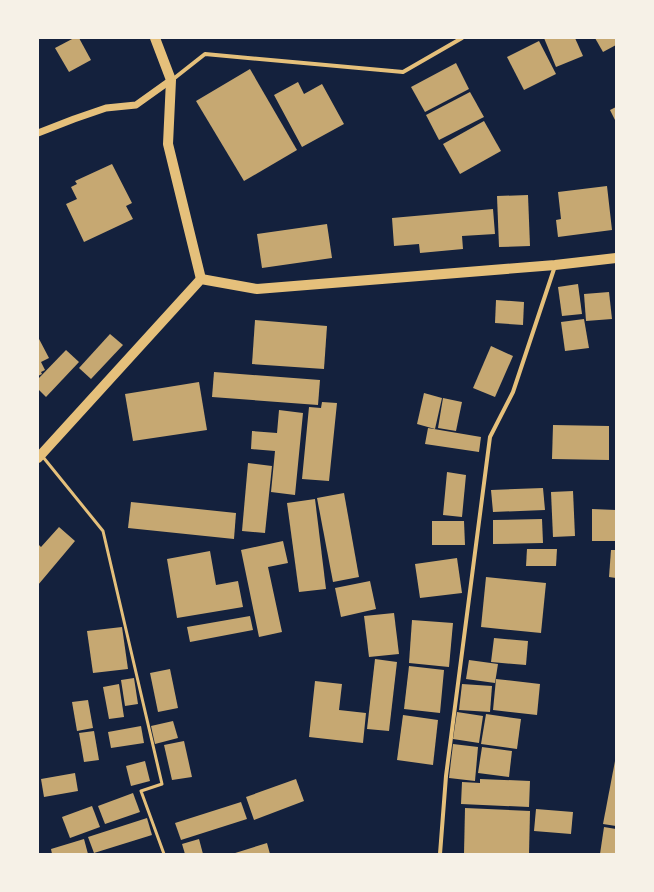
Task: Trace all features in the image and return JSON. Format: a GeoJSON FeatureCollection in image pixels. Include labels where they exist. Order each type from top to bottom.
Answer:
{"type":"FeatureCollection","features":[{"type":"Feature","properties":{"kind":"main road"},"geometry":{"type":"LineString","coordinates":[[155,38],[171,80],[168,144],[201,279]]}},
{"type":"Feature","properties":{"kind":"main road"},"geometry":{"type":"LineString","coordinates":[[201,279],[257,288],[555,265],[616,258]]}},
{"type":"Feature","properties":{"kind":"main road"},"geometry":{"type":"LineString","coordinates":[[39,453],[201,279]]}},
{"type":"Feature","properties":{"kind":"street"},"geometry":{"type":"LineString","coordinates":[[38,133],[106,108],[136,105],[205,54],[403,72],[462,38]]}},
{"type":"Feature","properties":{"kind":"street"},"geometry":{"type":"LineString","coordinates":[[440,854],[446,776],[490,437],[513,392],[555,265]]}},
{"type":"Feature","properties":{"kind":"lane"},"geometry":{"type":"LineString","coordinates":[[39,453],[103,531],[162,784],[141,791],[164,854]]}},
{"type":"Feature","properties":{"kind":"building"},"geometry":{"type":"Polygon","coordinates":[[[74,38],[79,38],[91,60],[69,72],[55,48],[74,38]]]}},
{"type":"Feature","properties":{"kind":"building"},"geometry":{"type":"Polygon","coordinates":[[[544,38],[575,38],[583,56],[556,67],[544,38]]]}},
{"type":"Feature","properties":{"kind":"building"},"geometry":{"type":"Polygon","coordinates":[[[595,38],[616,38],[616,45],[603,52],[595,38]]]}},
{"type":"Feature","properties":{"kind":"building"},"geometry":{"type":"Polygon","coordinates":[[[539,41],[556,74],[524,90],[507,57],[539,41]]]}},
{"type":"Feature","properties":{"kind":"building"},"geometry":{"type":"Polygon","coordinates":[[[456,63],[469,89],[425,112],[411,87],[456,63]]]}},
{"type":"Feature","properties":{"kind":"building"},"geometry":{"type":"Polygon","coordinates":[[[250,69],[297,150],[244,181],[196,101],[250,69]]]}},
{"type":"Feature","properties":{"kind":"building"},"geometry":{"type":"Polygon","coordinates":[[[298,82],[304,94],[322,84],[344,124],[302,147],[274,95],[298,82]]]}},
{"type":"Feature","properties":{"kind":"building"},"geometry":{"type":"Polygon","coordinates":[[[470,92],[484,117],[439,140],[426,115],[470,92]]]}},
{"type":"Feature","properties":{"kind":"building"},"geometry":{"type":"Polygon","coordinates":[[[616,107],[616,122],[610,110],[616,107]]]}},
{"type":"Feature","properties":{"kind":"building"},"geometry":{"type":"Polygon","coordinates":[[[484,121],[501,151],[460,174],[443,144],[484,121]]]}},
{"type":"Feature","properties":{"kind":"building"},"geometry":{"type":"Polygon","coordinates":[[[112,164],[132,203],[126,206],[133,219],[84,242],[66,204],[77,199],[71,187],[77,184],[75,181],[112,164]]]}},
{"type":"Feature","properties":{"kind":"building"},"geometry":{"type":"Polygon","coordinates":[[[607,186],[612,230],[558,237],[556,220],[561,219],[558,192],[607,186]]]}},
{"type":"Feature","properties":{"kind":"building"},"geometry":{"type":"Polygon","coordinates":[[[528,195],[530,246],[499,247],[497,196],[528,195]]]}},
{"type":"Feature","properties":{"kind":"building"},"geometry":{"type":"Polygon","coordinates":[[[493,209],[495,234],[462,236],[463,249],[420,253],[419,244],[394,246],[392,218],[493,209]]]}},
{"type":"Feature","properties":{"kind":"building"},"geometry":{"type":"Polygon","coordinates":[[[327,224],[332,258],[262,268],[257,234],[327,224]]]}},
{"type":"Feature","properties":{"kind":"building"},"geometry":{"type":"Polygon","coordinates":[[[578,284],[582,314],[562,316],[558,287],[578,284]]]}},
{"type":"Feature","properties":{"kind":"building"},"geometry":{"type":"Polygon","coordinates":[[[609,292],[612,319],[586,321],[584,294],[609,292]]]}},
{"type":"Feature","properties":{"kind":"building"},"geometry":{"type":"Polygon","coordinates":[[[496,300],[524,302],[523,325],[495,323],[496,300]]]}},
{"type":"Feature","properties":{"kind":"building"},"geometry":{"type":"Polygon","coordinates":[[[584,319],[589,348],[565,351],[561,322],[584,319]]]}},
{"type":"Feature","properties":{"kind":"building"},"geometry":{"type":"Polygon","coordinates":[[[255,320],[327,326],[324,369],[252,364],[255,320]]]}},
{"type":"Feature","properties":{"kind":"building"},"geometry":{"type":"Polygon","coordinates":[[[110,334],[123,345],[91,379],[79,368],[110,334]]]}},
{"type":"Feature","properties":{"kind":"building"},"geometry":{"type":"Polygon","coordinates":[[[38,337],[49,358],[41,362],[45,370],[38,376],[38,337]]]}},
{"type":"Feature","properties":{"kind":"building"},"geometry":{"type":"Polygon","coordinates":[[[491,346],[513,356],[495,397],[473,388],[491,346]]]}},
{"type":"Feature","properties":{"kind":"building"},"geometry":{"type":"Polygon","coordinates":[[[66,350],[79,362],[46,397],[38,389],[38,379],[66,350]]]}},
{"type":"Feature","properties":{"kind":"building"},"geometry":{"type":"Polygon","coordinates":[[[214,372],[320,380],[318,405],[212,397],[214,372]]]}},
{"type":"Feature","properties":{"kind":"building"},"geometry":{"type":"Polygon","coordinates":[[[199,382],[207,430],[133,441],[125,394],[199,382]]]}},
{"type":"Feature","properties":{"kind":"building"},"geometry":{"type":"Polygon","coordinates":[[[424,393],[442,398],[435,429],[417,424],[424,393]]]}},
{"type":"Feature","properties":{"kind":"building"},"geometry":{"type":"Polygon","coordinates":[[[443,398],[462,402],[456,431],[438,428],[443,398]]]}},
{"type":"Feature","properties":{"kind":"building"},"geometry":{"type":"Polygon","coordinates":[[[322,402],[337,403],[329,481],[302,479],[309,407],[321,408],[322,402]]]}},
{"type":"Feature","properties":{"kind":"building"},"geometry":{"type":"Polygon","coordinates":[[[279,410],[303,413],[295,495],[271,492],[275,451],[251,449],[252,431],[277,433],[279,410]]]}},
{"type":"Feature","properties":{"kind":"building"},"geometry":{"type":"Polygon","coordinates":[[[553,425],[609,426],[609,460],[552,459],[553,425]]]}},
{"type":"Feature","properties":{"kind":"building"},"geometry":{"type":"Polygon","coordinates":[[[428,428],[481,437],[479,452],[425,444],[428,428]]]}},
{"type":"Feature","properties":{"kind":"building"},"geometry":{"type":"Polygon","coordinates":[[[248,463],[272,466],[265,533],[242,531],[248,463]]]}},
{"type":"Feature","properties":{"kind":"building"},"geometry":{"type":"Polygon","coordinates":[[[447,472],[466,475],[462,517],[443,515],[447,472]]]}},
{"type":"Feature","properties":{"kind":"building"},"geometry":{"type":"Polygon","coordinates":[[[543,488],[545,510],[493,512],[491,490],[543,488]]]}},
{"type":"Feature","properties":{"kind":"building"},"geometry":{"type":"Polygon","coordinates":[[[573,491],[575,536],[553,537],[551,492],[573,491]]]}},
{"type":"Feature","properties":{"kind":"building"},"geometry":{"type":"Polygon","coordinates":[[[344,493],[359,577],[333,582],[317,498],[344,493]]]}},
{"type":"Feature","properties":{"kind":"building"},"geometry":{"type":"Polygon","coordinates":[[[315,499],[326,589],[299,592],[287,503],[315,499]]]}},
{"type":"Feature","properties":{"kind":"building"},"geometry":{"type":"Polygon","coordinates":[[[131,502],[236,513],[234,539],[128,528],[131,502]]]}},
{"type":"Feature","properties":{"kind":"building"},"geometry":{"type":"Polygon","coordinates":[[[592,509],[616,510],[616,541],[592,541],[592,509]]]}},
{"type":"Feature","properties":{"kind":"building"},"geometry":{"type":"Polygon","coordinates":[[[542,519],[543,543],[493,544],[493,520],[542,519]]]}},
{"type":"Feature","properties":{"kind":"building"},"geometry":{"type":"Polygon","coordinates":[[[432,521],[464,521],[465,545],[432,545],[432,521]]]}},
{"type":"Feature","properties":{"kind":"building"},"geometry":{"type":"Polygon","coordinates":[[[59,527],[75,541],[38,585],[38,544],[41,547],[59,527]]]}},
{"type":"Feature","properties":{"kind":"building"},"geometry":{"type":"Polygon","coordinates":[[[283,541],[288,563],[268,567],[282,632],[259,637],[241,550],[283,541]]]}},
{"type":"Feature","properties":{"kind":"building"},"geometry":{"type":"Polygon","coordinates":[[[527,549],[557,549],[556,566],[526,566],[527,549]]]}},
{"type":"Feature","properties":{"kind":"building"},"geometry":{"type":"Polygon","coordinates":[[[611,550],[616,550],[616,578],[609,577],[611,550]]]}},
{"type":"Feature","properties":{"kind":"building"},"geometry":{"type":"Polygon","coordinates":[[[210,551],[216,585],[238,581],[243,607],[177,618],[167,559],[210,551]]]}},
{"type":"Feature","properties":{"kind":"building"},"geometry":{"type":"Polygon","coordinates":[[[457,558],[462,593],[420,598],[415,564],[457,558]]]}},
{"type":"Feature","properties":{"kind":"building"},"geometry":{"type":"Polygon","coordinates":[[[486,577],[546,583],[541,633],[481,627],[486,577]]]}},
{"type":"Feature","properties":{"kind":"building"},"geometry":{"type":"Polygon","coordinates":[[[370,581],[376,609],[341,617],[335,588],[370,581]]]}},
{"type":"Feature","properties":{"kind":"building"},"geometry":{"type":"Polygon","coordinates":[[[394,613],[399,654],[369,657],[364,616],[394,613]]]}},
{"type":"Feature","properties":{"kind":"building"},"geometry":{"type":"Polygon","coordinates":[[[250,616],[253,630],[190,642],[187,627],[250,616]]]}},
{"type":"Feature","properties":{"kind":"building"},"geometry":{"type":"Polygon","coordinates":[[[412,620],[453,623],[449,667],[409,663],[412,620]]]}},
{"type":"Feature","properties":{"kind":"building"},"geometry":{"type":"Polygon","coordinates":[[[122,627],[128,669],[93,673],[87,631],[122,627]]]}},
{"type":"Feature","properties":{"kind":"building"},"geometry":{"type":"Polygon","coordinates":[[[494,638],[528,641],[526,665],[491,662],[494,638]]]}},
{"type":"Feature","properties":{"kind":"building"},"geometry":{"type":"Polygon","coordinates":[[[375,659],[397,662],[389,731],[367,729],[375,659]]]}},
{"type":"Feature","properties":{"kind":"building"},"geometry":{"type":"Polygon","coordinates":[[[469,660],[498,664],[495,683],[466,679],[469,660]]]}},
{"type":"Feature","properties":{"kind":"building"},"geometry":{"type":"Polygon","coordinates":[[[409,666],[444,670],[440,713],[404,709],[409,666]]]}},
{"type":"Feature","properties":{"kind":"building"},"geometry":{"type":"Polygon","coordinates":[[[170,669],[178,708],[158,712],[150,673],[170,669]]]}},
{"type":"Feature","properties":{"kind":"building"},"geometry":{"type":"Polygon","coordinates":[[[134,678],[138,704],[125,706],[121,680],[134,678]]]}},
{"type":"Feature","properties":{"kind":"building"},"geometry":{"type":"Polygon","coordinates":[[[496,679],[540,684],[537,715],[493,710],[496,679]]]}},
{"type":"Feature","properties":{"kind":"building"},"geometry":{"type":"Polygon","coordinates":[[[315,681],[342,684],[339,710],[366,713],[363,743],[309,737],[315,681]]]}},
{"type":"Feature","properties":{"kind":"building"},"geometry":{"type":"Polygon","coordinates":[[[119,684],[124,717],[109,719],[103,687],[119,684]]]}},
{"type":"Feature","properties":{"kind":"building"},"geometry":{"type":"Polygon","coordinates":[[[462,684],[492,686],[490,712],[459,710],[462,684]]]}},
{"type":"Feature","properties":{"kind":"building"},"geometry":{"type":"Polygon","coordinates":[[[88,700],[93,728],[77,731],[72,702],[88,700]]]}},
{"type":"Feature","properties":{"kind":"building"},"geometry":{"type":"Polygon","coordinates":[[[457,712],[483,716],[479,743],[453,739],[457,712]]]}},
{"type":"Feature","properties":{"kind":"building"},"geometry":{"type":"Polygon","coordinates":[[[486,714],[521,719],[517,749],[481,744],[486,714]]]}},
{"type":"Feature","properties":{"kind":"building"},"geometry":{"type":"Polygon","coordinates":[[[403,715],[438,720],[433,765],[397,760],[403,715]]]}},
{"type":"Feature","properties":{"kind":"building"},"geometry":{"type":"Polygon","coordinates":[[[173,721],[178,738],[155,744],[151,726],[173,721]]]}},
{"type":"Feature","properties":{"kind":"building"},"geometry":{"type":"Polygon","coordinates":[[[141,726],[144,743],[111,748],[108,732],[141,726]]]}},
{"type":"Feature","properties":{"kind":"building"},"geometry":{"type":"Polygon","coordinates":[[[94,731],[99,760],[84,762],[79,733],[94,731]]]}},
{"type":"Feature","properties":{"kind":"building"},"geometry":{"type":"Polygon","coordinates":[[[184,741],[192,777],[172,780],[164,745],[184,741]]]}},
{"type":"Feature","properties":{"kind":"building"},"geometry":{"type":"Polygon","coordinates":[[[453,744],[478,747],[475,781],[449,778],[453,744]]]}},
{"type":"Feature","properties":{"kind":"building"},"geometry":{"type":"Polygon","coordinates":[[[482,747],[512,751],[509,777],[478,773],[482,747]]]}},
{"type":"Feature","properties":{"kind":"building"},"geometry":{"type":"Polygon","coordinates":[[[145,761],[150,781],[131,786],[126,766],[145,761]]]}},
{"type":"Feature","properties":{"kind":"building"},"geometry":{"type":"Polygon","coordinates":[[[616,761],[616,826],[603,824],[616,761]]]}},
{"type":"Feature","properties":{"kind":"building"},"geometry":{"type":"Polygon","coordinates":[[[75,773],[78,791],[44,797],[41,779],[75,773]]]}},
{"type":"Feature","properties":{"kind":"building"},"geometry":{"type":"Polygon","coordinates":[[[296,779],[304,801],[254,820],[246,797],[296,779]]]}},
{"type":"Feature","properties":{"kind":"building"},"geometry":{"type":"Polygon","coordinates":[[[480,779],[530,781],[529,807],[461,804],[462,782],[480,783],[480,779]]]}},
{"type":"Feature","properties":{"kind":"building"},"geometry":{"type":"Polygon","coordinates":[[[133,793],[140,812],[105,824],[98,806],[133,793]]]}},
{"type":"Feature","properties":{"kind":"building"},"geometry":{"type":"Polygon","coordinates":[[[241,802],[247,819],[181,840],[175,823],[241,802]]]}},
{"type":"Feature","properties":{"kind":"building"},"geometry":{"type":"Polygon","coordinates":[[[92,806],[100,827],[70,838],[62,817],[92,806]]]}},
{"type":"Feature","properties":{"kind":"building"},"geometry":{"type":"Polygon","coordinates":[[[465,808],[530,811],[529,854],[464,854],[465,808]]]}},
{"type":"Feature","properties":{"kind":"building"},"geometry":{"type":"Polygon","coordinates":[[[536,809],[573,812],[571,834],[534,831],[536,809]]]}},
{"type":"Feature","properties":{"kind":"building"},"geometry":{"type":"Polygon","coordinates":[[[147,818],[152,835],[94,853],[88,837],[147,818]]]}},
{"type":"Feature","properties":{"kind":"building"},"geometry":{"type":"Polygon","coordinates":[[[604,827],[616,829],[616,854],[600,854],[604,827]]]}},
{"type":"Feature","properties":{"kind":"building"},"geometry":{"type":"Polygon","coordinates":[[[84,839],[88,854],[52,854],[51,849],[84,839]]]}},
{"type":"Feature","properties":{"kind":"building"},"geometry":{"type":"Polygon","coordinates":[[[199,839],[203,854],[185,854],[182,844],[199,839]]]}},
{"type":"Feature","properties":{"kind":"building"},"geometry":{"type":"Polygon","coordinates":[[[267,843],[270,854],[232,854],[267,843]]]}}]}
